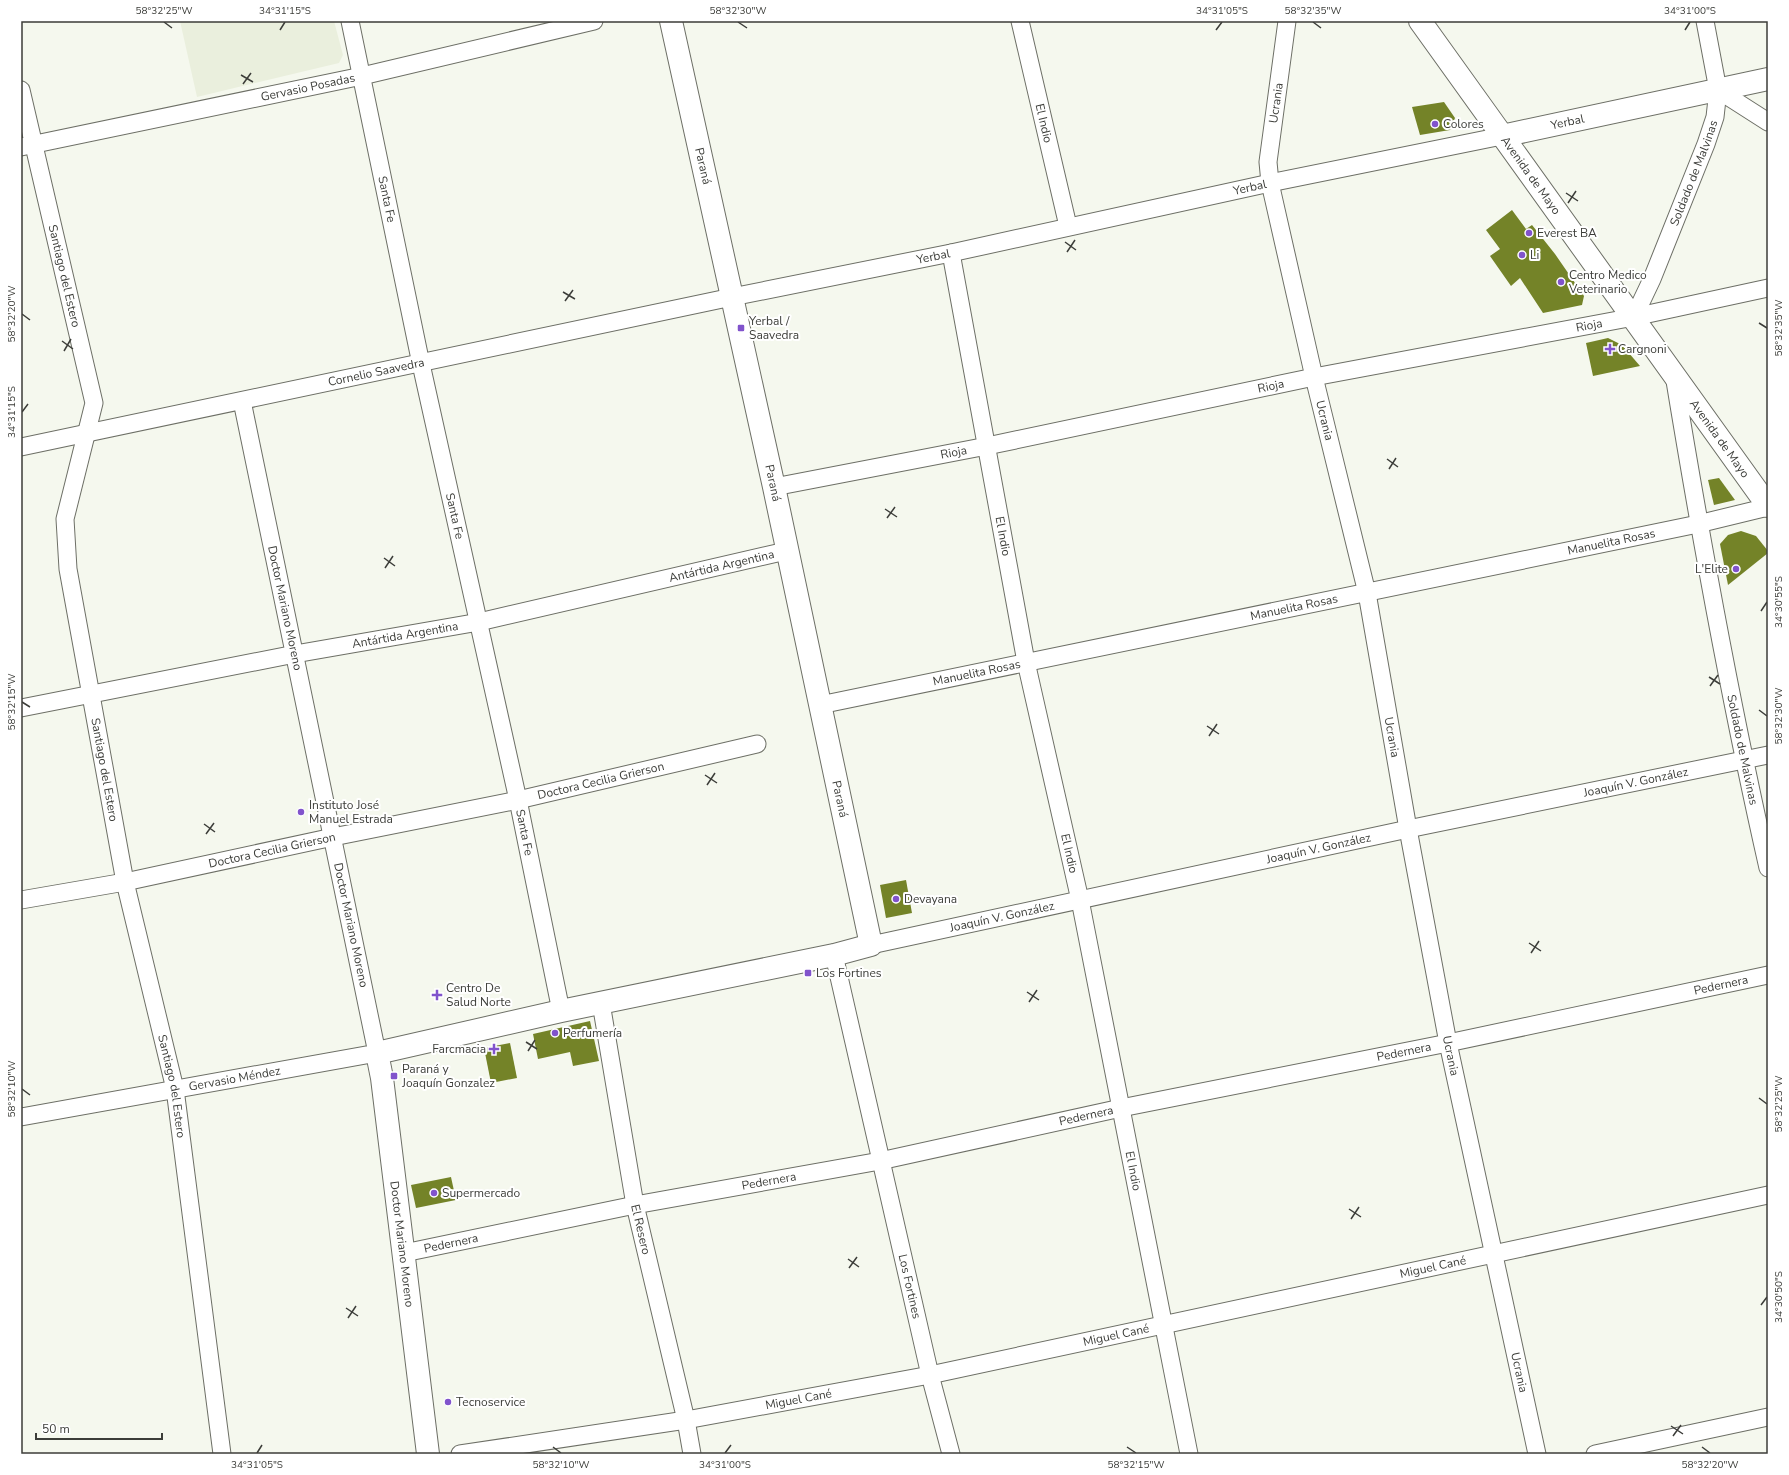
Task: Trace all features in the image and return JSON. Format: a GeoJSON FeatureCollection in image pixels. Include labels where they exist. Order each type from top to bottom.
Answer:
{"type":"FeatureCollection","features":[{"type":"Feature","properties":{"kind":"street","name":"Santa Fe"},"geometry":{"type":"LineString","coordinates":[[350,21],[421,364],[518,800],[561,1011]]}},
{"type":"Feature","properties":{"kind":"street","name":"Gervasio Posadas"},"geometry":{"type":"LineString","coordinates":[[27,146],[362,76],[594,21]]}},
{"type":"Feature","properties":{"kind":"street","name":"Paraná"},"geometry":{"type":"LineString","coordinates":[[671,21],[774,487],[786,551],[871,945]]}},
{"type":"Feature","properties":{"kind":"street","name":"El Indio"},"geometry":{"type":"LineString","coordinates":[[1020,21],[1068,226]]}},
{"type":"Feature","properties":{"kind":"street","name":"Ucrania"},"geometry":{"type":"LineString","coordinates":[[1287,21],[1268,162],[1270,183],[1314,377],[1367,592],[1408,829],[1448,1043],[1537,1454]]}},
{"type":"Feature","properties":{"kind":"street","name":"Avenida de Mayo"},"geometry":{"type":"LineString","coordinates":[[1420,21],[1673,371],[1768,506]]}},
{"type":"Feature","properties":{"kind":"street","name":"Soldado de Malvinas"},"geometry":{"type":"LineString","coordinates":[[1634,317],[1652,279],[1706,144],[1715,117],[1718,90],[1705,21]]}},
{"type":"Feature","properties":{"kind":"street","name":"Yerbal"},"geometry":{"type":"LineString","coordinates":[[732,297],[951,253],[1068,226],[1768,79]]}},
{"type":"Feature","properties":{"kind":"street","name":"Santiago del Estero"},"geometry":{"type":"LineString","coordinates":[[21,90],[27,146],[94,403],[65,519],[68,569],[125,882],[175,1089],[222,1454]]}},
{"type":"Feature","properties":{"kind":"street"},"geometry":{"type":"LineString","coordinates":[[1718,90],[1768,122]]}},
{"type":"Feature","properties":{"kind":"street","name":"El Indio"},"geometry":{"type":"LineString","coordinates":[[951,253],[1026,662],[1080,900],[1188,1454]]}},
{"type":"Feature","properties":{"kind":"street","name":"Rioja"},"geometry":{"type":"LineString","coordinates":[[774,487],[987,446],[1314,377],[1634,317],[1768,288]]}},
{"type":"Feature","properties":{"kind":"street","name":"Cornelio Saavedra"},"geometry":{"type":"LineString","coordinates":[[21,447],[421,364],[732,297]]}},
{"type":"Feature","properties":{"kind":"street","name":"Soldado de Malvinas"},"geometry":{"type":"LineString","coordinates":[[1673,371],[1698,524],[1744,760],[1768,868]]}},
{"type":"Feature","properties":{"kind":"street","name":"Doctor Mariano Moreno"},"geometry":{"type":"LineString","coordinates":[[242,401],[377,1052],[404,1253],[428,1454]]}},
{"type":"Feature","properties":{"kind":"street","name":"Manuelita Rosas"},"geometry":{"type":"LineString","coordinates":[[820,704],[1698,524],[1768,506]]}},
{"type":"Feature","properties":{"kind":"street","name":"Antártida Argentina"},"geometry":{"type":"LineString","coordinates":[[21,708],[295,654],[479,622],[786,551]]}},
{"type":"Feature","properties":{"kind":"street","name":"Doctora Cecilia Grierson"},"geometry":{"type":"LineString","coordinates":[[21,900],[125,882],[333,837],[518,800],[757,744]]}},
{"type":"Feature","properties":{"kind":"street","name":"Joaquín V. González"},"geometry":{"type":"LineString","coordinates":[[871,945],[1408,829],[1768,755]]}},
{"type":"Feature","properties":{"kind":"street"},"geometry":{"type":"LineString","coordinates":[[377,1052],[561,1011],[834,955],[871,945]]}},
{"type":"Feature","properties":{"kind":"street","name":"Los Fortines"},"geometry":{"type":"LineString","coordinates":[[834,955],[880,1161],[930,1374],[951,1454]]}},
{"type":"Feature","properties":{"kind":"street","name":"Pedernera"},"geometry":{"type":"LineString","coordinates":[[404,1253],[635,1205],[880,1161],[1121,1108],[1448,1043],[1768,975]]}},
{"type":"Feature","properties":{"kind":"street","name":"El Resero"},"geometry":{"type":"LineString","coordinates":[[601,1003],[635,1205],[686,1420],[692,1454]]}},
{"type":"Feature","properties":{"kind":"street","name":"Gervasio Méndez"},"geometry":{"type":"LineString","coordinates":[[21,1117],[377,1052]]}},
{"type":"Feature","properties":{"kind":"street","name":"Miguel Cané"},"geometry":{"type":"LineString","coordinates":[[460,1454],[686,1420],[930,1374],[1768,1195]]}},
{"type":"Feature","properties":{"kind":"street"},"geometry":{"type":"LineString","coordinates":[[1595,1454],[1768,1417]]}},
{"type":"Feature","properties":{"kind":"shaded area"},"geometry":{"type":"Polygon","coordinates":[[[180,21],[334,21],[343,55],[339,63],[197,97],[180,21]]]}},
{"type":"Feature","properties":{"kind":"building","name":"Colores"},"geometry":{"type":"Polygon","coordinates":[[[1444,102],[1455,118],[1450,130],[1420,135],[1412,107],[1444,102]]]}},
{"type":"Feature","properties":{"kind":"building"},"geometry":{"type":"Polygon","coordinates":[[[1512,210],[1526,229],[1532,225],[1555,254],[1584,296],[1582,305],[1543,313],[1520,278],[1511,286],[1490,256],[1500,249],[1486,230],[1512,210]]]}},
{"type":"Feature","properties":{"kind":"building"},"geometry":{"type":"Polygon","coordinates":[[[1608,338],[1622,345],[1640,366],[1593,376],[1586,343],[1608,338]]]}},
{"type":"Feature","properties":{"kind":"building"},"geometry":{"type":"Polygon","coordinates":[[[1719,478],[1735,500],[1714,505],[1708,480],[1719,478]]]}},
{"type":"Feature","properties":{"kind":"building","name":"L'Elite"},"geometry":{"type":"Polygon","coordinates":[[[1741,531],[1756,536],[1768,553],[1728,585],[1720,544],[1728,535],[1741,531]]]}},
{"type":"Feature","properties":{"kind":"building","name":"Devayana"},"geometry":{"type":"Polygon","coordinates":[[[906,880],[912,913],[886,918],[880,885],[906,880]]]}},
{"type":"Feature","properties":{"kind":"building"},"geometry":{"type":"Polygon","coordinates":[[[590,1021],[599,1061],[573,1066],[570,1052],[538,1059],[533,1034],[590,1021]]]}},
{"type":"Feature","properties":{"kind":"building"},"geometry":{"type":"Polygon","coordinates":[[[510,1043],[517,1078],[491,1083],[484,1048],[510,1043]]]}},
{"type":"Feature","properties":{"kind":"building","name":"Supermercado"},"geometry":{"type":"Polygon","coordinates":[[[451,1177],[456,1200],[416,1208],[411,1185],[451,1177]]]}},
{"type":"Feature","properties":{"kind":"place","name":"Colores"},"geometry":{"type":"Point","coordinates":[1435,124]}},
{"type":"Feature","properties":{"kind":"place","name":"Everest BA"},"geometry":{"type":"Point","coordinates":[1529,233]}},
{"type":"Feature","properties":{"kind":"place","name":"Li"},"geometry":{"type":"Point","coordinates":[1522,255]}},
{"type":"Feature","properties":{"kind":"place","name":"Centro Medico Veterinario"},"geometry":{"type":"Point","coordinates":[1561,282]}},
{"type":"Feature","properties":{"kind":"place","name":"Yerbal / Saavedra"},"geometry":{"type":"Point","coordinates":[741,328]}},
{"type":"Feature","properties":{"kind":"place","name":"Cargnoni"},"geometry":{"type":"Point","coordinates":[1610,349]}},
{"type":"Feature","properties":{"kind":"place","name":"L'Elite"},"geometry":{"type":"Point","coordinates":[1736,569]}},
{"type":"Feature","properties":{"kind":"place","name":"Instituto José Manuel Estrada"},"geometry":{"type":"Point","coordinates":[301,812]}},
{"type":"Feature","properties":{"kind":"place","name":"Devayana"},"geometry":{"type":"Point","coordinates":[896,899]}},
{"type":"Feature","properties":{"kind":"place","name":"Los Fortines"},"geometry":{"type":"Point","coordinates":[808,973]}},
{"type":"Feature","properties":{"kind":"place","name":"Centro De Salud Norte"},"geometry":{"type":"Point","coordinates":[437,995]}},
{"type":"Feature","properties":{"kind":"place","name":"Perfumería"},"geometry":{"type":"Point","coordinates":[555,1033]}},
{"type":"Feature","properties":{"kind":"place","name":"Farcmacia"},"geometry":{"type":"Point","coordinates":[494,1049]}},
{"type":"Feature","properties":{"kind":"place","name":"Paraná y Joaquín Gonzalez"},"geometry":{"type":"Point","coordinates":[394,1076]}},
{"type":"Feature","properties":{"kind":"place","name":"Supermercado"},"geometry":{"type":"Point","coordinates":[434,1193]}},
{"type":"Feature","properties":{"kind":"place","name":"Tecnoservice"},"geometry":{"type":"Point","coordinates":[448,1402]}}]}
